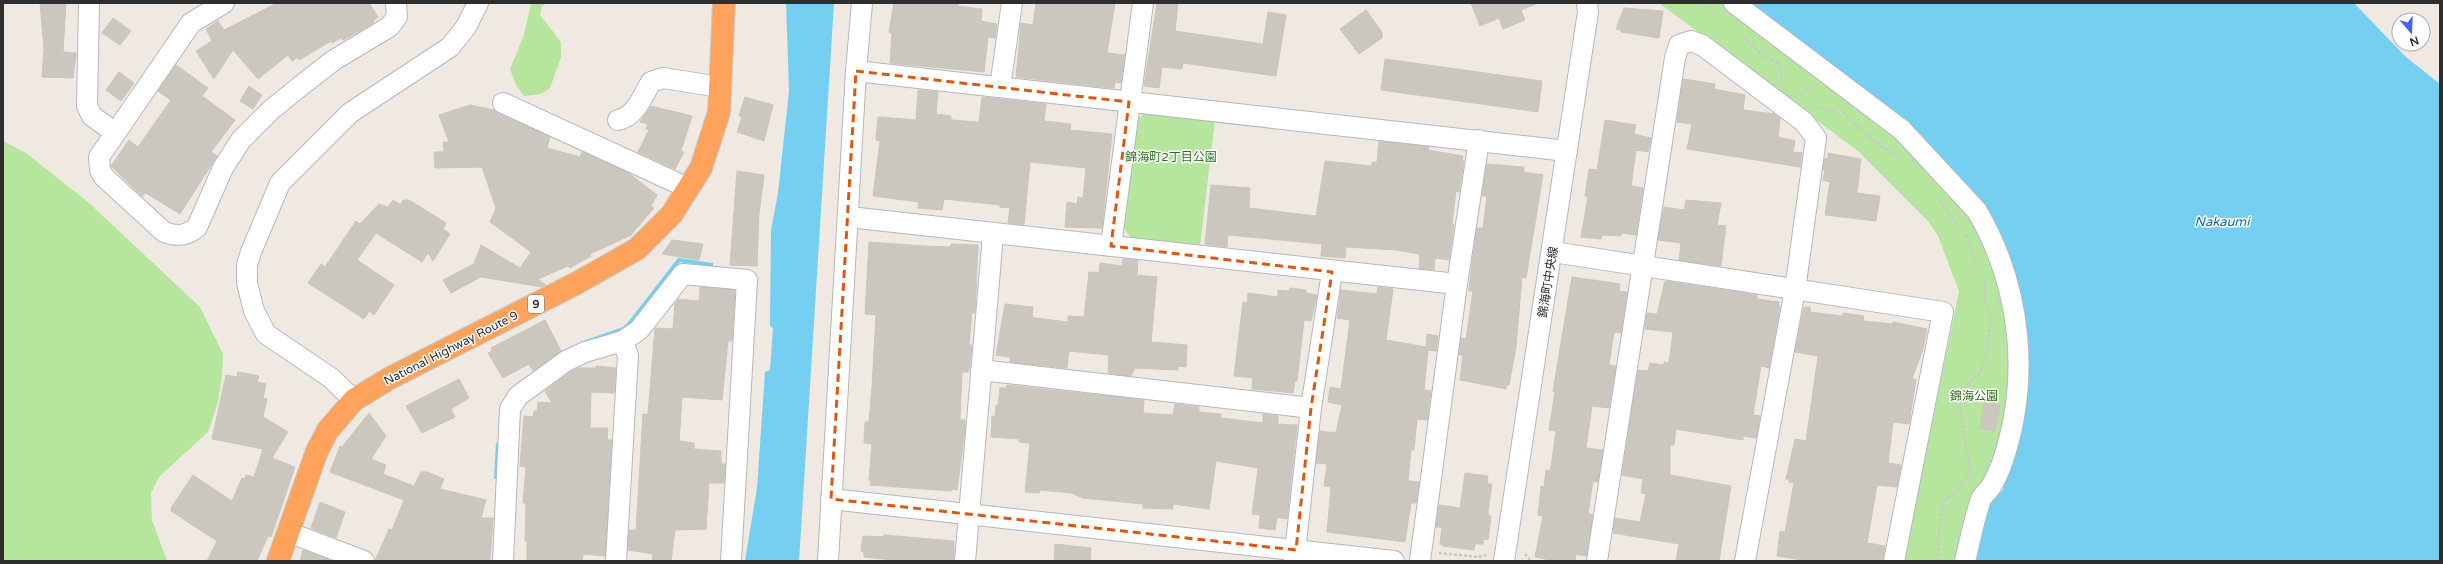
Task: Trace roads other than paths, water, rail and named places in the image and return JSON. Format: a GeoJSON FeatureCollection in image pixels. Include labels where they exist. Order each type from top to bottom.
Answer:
{"type":"FeatureCollection","features":[{"type":"Feature","properties":{"kind":"highway","name":"National Highway Route 9"},"geometry":{"type":"LineString","coordinates":[[278,561],[317,451],[328,430],[354,400],[390,378],[578,283],[637,249],[672,214],[701,168],[719,112],[724,3]]}},
{"type":"Feature","properties":{"kind":"street"},"geometry":{"type":"LineString","coordinates":[[89,3],[87,106],[92,116],[114,132]]}},
{"type":"Feature","properties":{"kind":"street"},"geometry":{"type":"LineString","coordinates":[[224,3],[191,23],[114,132],[99,157],[98,163],[104,177],[164,232],[174,236],[192,232],[202,220],[223,168],[241,140],[271,110],[334,60],[389,26],[397,17],[396,3]]}},
{"type":"Feature","properties":{"kind":"street"},"geometry":{"type":"LineString","coordinates":[[354,400],[331,378],[266,334],[254,311],[247,283],[249,259],[280,184],[350,113],[450,47],[466,27],[478,3]]}},
{"type":"Feature","properties":{"kind":"street"},"geometry":{"type":"LineString","coordinates":[[828,561],[856,71],[862,3]]}},
{"type":"Feature","properties":{"kind":"street"},"geometry":{"type":"LineString","coordinates":[[1000,87],[1012,3]]}},
{"type":"Feature","properties":{"kind":"street"},"geometry":{"type":"LineString","coordinates":[[1111,246],[1143,3]]}},
{"type":"Feature","properties":{"kind":"street","name":"錦海町中央線"},"geometry":{"type":"LineString","coordinates":[[1504,561],[1553,252],[1588,12],[1587,3]]}},
{"type":"Feature","properties":{"kind":"street"},"geometry":{"type":"LineString","coordinates":[[1728,10],[1902,130],[1960,191],[1977,211],[1985,225],[2012,298],[2018,330],[2018,380],[2011,429],[2001,465],[1994,481],[1981,497],[1965,561]]}},
{"type":"Feature","properties":{"kind":"street"},"geometry":{"type":"LineString","coordinates":[[1597,561],[1675,58],[1679,45],[1691,41],[1702,46],[1804,122],[1814,134],[1816,146],[1795,290],[1745,561]]}},
{"type":"Feature","properties":{"kind":"street"},"geometry":{"type":"LineString","coordinates":[[856,71],[1567,151]]}},
{"type":"Feature","properties":{"kind":"street"},"geometry":{"type":"LineString","coordinates":[[618,120],[629,116],[633,112],[651,82],[663,78],[720,87]]}},
{"type":"Feature","properties":{"kind":"street"},"geometry":{"type":"LineString","coordinates":[[502,103],[688,188]]}},
{"type":"Feature","properties":{"kind":"street"},"geometry":{"type":"LineString","coordinates":[[1420,561],[1457,284],[1479,140]]}},
{"type":"Feature","properties":{"kind":"street"},"geometry":{"type":"LineString","coordinates":[[848,217],[1332,272],[1457,284]]}},
{"type":"Feature","properties":{"kind":"street"},"geometry":{"type":"LineString","coordinates":[[965,561],[993,234]]}},
{"type":"Feature","properties":{"kind":"street"},"geometry":{"type":"LineString","coordinates":[[1553,252],[1943,312],[1894,561]]}},
{"type":"Feature","properties":{"kind":"street"},"geometry":{"type":"LineString","coordinates":[[1295,555],[1311,408],[1332,272]]}},
{"type":"Feature","properties":{"kind":"street"},"geometry":{"type":"LineString","coordinates":[[503,561],[510,409],[518,396],[566,361],[585,352],[623,341],[639,330],[683,274],[747,280],[731,561]]}},
{"type":"Feature","properties":{"kind":"street"},"geometry":{"type":"LineString","coordinates":[[616,561],[628,356],[623,341]]}},
{"type":"Feature","properties":{"kind":"street"},"geometry":{"type":"LineString","coordinates":[[981,370],[1311,408]]}},
{"type":"Feature","properties":{"kind":"street"},"geometry":{"type":"LineString","coordinates":[[832,499],[968,514],[1295,555],[1394,561]]}},
{"type":"Feature","properties":{"kind":"street"},"geometry":{"type":"LineString","coordinates":[[288,532],[364,561]]}},
{"type":"Feature","properties":{"kind":"water"},"geometry":{"type":"Polygon","coordinates":[[[786,3],[834,3],[799,561],[745,561],[757,488],[765,372],[770,370],[773,328],[770,326],[771,230],[778,193],[789,91],[786,3]]]}},
{"type":"Feature","properties":{"kind":"water","name":"Nakaumi"},"geometry":{"type":"Polygon","coordinates":[[[1744,3],[2354,3],[2391,41],[2391,52],[2401,52],[2440,84],[2440,561],[1971,561],[1988,497],[1998,495],[2003,490],[2025,383],[1987,215],[1744,3]]]}},
{"type":"Feature","properties":{"kind":"water"},"geometry":{"type":"Polygon","coordinates":[[[678,258],[713,263],[713,268],[680,262],[641,316],[626,330],[582,346],[580,342],[623,327],[678,258]]]}},
{"type":"Feature","properties":{"kind":"water"},"geometry":{"type":"Polygon","coordinates":[[[496,443],[501,444],[499,479],[494,479],[496,443]]]}},
{"type":"Feature","properties":{"kind":"park label","name":"錦海町2丁目公園"},"geometry":{"type":"Point","coordinates":[1171,157]}},
{"type":"Feature","properties":{"kind":"park label","name":"錦海公園"},"geometry":{"type":"Point","coordinates":[1974,396]}}]}
